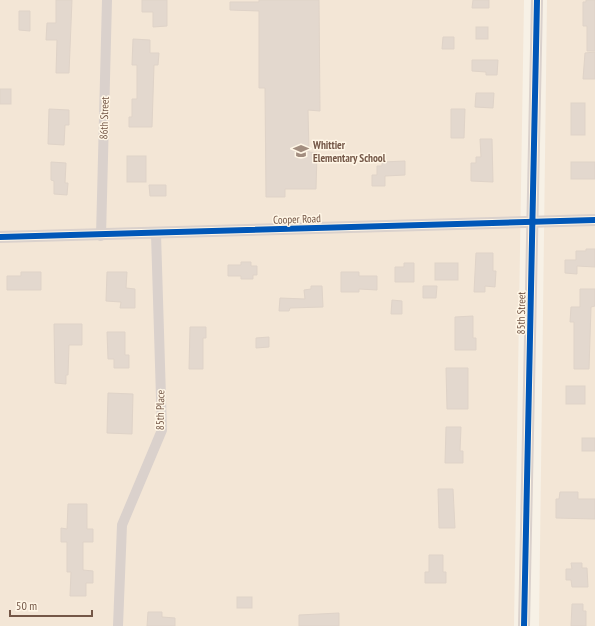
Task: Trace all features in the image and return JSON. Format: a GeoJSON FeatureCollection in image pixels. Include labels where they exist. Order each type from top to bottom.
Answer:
{"type":"FeatureCollection","features":[{"type":"Feature","properties":{"kind":"street","name":"86th Street"},"geometry":{"type":"LineString","coordinates":[[101,236],[107,0]]}},
{"type":"Feature","properties":{"kind":"street","name":"85th Street"},"geometry":{"type":"LineString","coordinates":[[524,626],[537,0]]}},
{"type":"Feature","properties":{"kind":"street","name":"Cooper Road"},"geometry":{"type":"LineString","coordinates":[[0,237],[101,236],[595,220]]}},
{"type":"Feature","properties":{"kind":"street","name":"85th Place"},"geometry":{"type":"LineString","coordinates":[[118,626],[122,525],[162,430],[156,234]]}},
{"type":"Feature","properties":{"kind":"shaded area"},"geometry":{"type":"Polygon","coordinates":[[[0,0],[524,0],[514,626],[0,626],[0,0]]]}},
{"type":"Feature","properties":{"kind":"shaded area"},"geometry":{"type":"Polygon","coordinates":[[[547,0],[595,0],[595,626],[539,626],[547,0]]]}},
{"type":"Feature","properties":{"kind":"building"},"geometry":{"type":"Polygon","coordinates":[[[56,0],[72,0],[69,73],[56,73],[57,40],[46,40],[47,23],[56,23],[56,0]]]}},
{"type":"Feature","properties":{"kind":"building"},"geometry":{"type":"Polygon","coordinates":[[[142,0],[167,0],[167,26],[153,27],[153,12],[142,12],[142,0]]]}},
{"type":"Feature","properties":{"kind":"building"},"geometry":{"type":"Polygon","coordinates":[[[259,0],[319,0],[320,111],[308,110],[309,152],[317,153],[316,189],[285,189],[285,197],[266,197],[265,88],[259,88],[259,11],[230,10],[230,2],[259,2],[259,0]]]}},
{"type":"Feature","properties":{"kind":"building"},"geometry":{"type":"Polygon","coordinates":[[[473,0],[489,0],[489,8],[472,8],[473,0]]]}},
{"type":"Feature","properties":{"kind":"building"},"geometry":{"type":"Polygon","coordinates":[[[586,0],[595,0],[595,51],[587,51],[587,26],[583,26],[583,2],[586,2],[586,0]]]}},
{"type":"Feature","properties":{"kind":"building"},"geometry":{"type":"Polygon","coordinates":[[[19,11],[30,11],[30,31],[19,30],[19,11]]]}},
{"type":"Feature","properties":{"kind":"building"},"geometry":{"type":"Polygon","coordinates":[[[476,27],[488,27],[488,39],[476,39],[476,27]]]}},
{"type":"Feature","properties":{"kind":"building"},"geometry":{"type":"Polygon","coordinates":[[[443,37],[454,37],[454,49],[442,49],[443,37]]]}},
{"type":"Feature","properties":{"kind":"building"},"geometry":{"type":"Polygon","coordinates":[[[133,39],[150,40],[150,53],[159,53],[158,65],[154,65],[152,127],[129,127],[129,117],[132,117],[132,99],[137,99],[137,65],[132,65],[133,39]]]}},
{"type":"Feature","properties":{"kind":"building"},"geometry":{"type":"Polygon","coordinates":[[[595,52],[595,79],[583,79],[585,53],[595,52]]]}},
{"type":"Feature","properties":{"kind":"building"},"geometry":{"type":"Polygon","coordinates":[[[472,60],[498,60],[497,75],[486,75],[486,72],[472,71],[472,60]]]}},
{"type":"Feature","properties":{"kind":"building"},"geometry":{"type":"Polygon","coordinates":[[[0,89],[11,89],[11,104],[0,104],[0,89]]]}},
{"type":"Feature","properties":{"kind":"building"},"geometry":{"type":"Polygon","coordinates":[[[476,93],[494,93],[493,108],[475,107],[476,93]]]}},
{"type":"Feature","properties":{"kind":"building"},"geometry":{"type":"Polygon","coordinates":[[[571,103],[585,103],[585,135],[571,135],[571,103]]]}},
{"type":"Feature","properties":{"kind":"building"},"geometry":{"type":"Polygon","coordinates":[[[49,109],[69,110],[69,125],[65,125],[64,145],[48,144],[49,109]]]}},
{"type":"Feature","properties":{"kind":"building"},"geometry":{"type":"Polygon","coordinates":[[[451,109],[465,109],[464,138],[451,138],[451,109]]]}},
{"type":"Feature","properties":{"kind":"building"},"geometry":{"type":"Polygon","coordinates":[[[480,139],[492,139],[493,182],[471,181],[471,163],[476,163],[476,157],[481,157],[480,139]]]}},
{"type":"Feature","properties":{"kind":"building"},"geometry":{"type":"Polygon","coordinates":[[[127,156],[146,156],[146,182],[127,182],[127,156]]]}},
{"type":"Feature","properties":{"kind":"building"},"geometry":{"type":"Polygon","coordinates":[[[405,161],[405,175],[385,176],[385,186],[372,186],[372,175],[377,175],[377,166],[382,166],[382,162],[405,161]]]}},
{"type":"Feature","properties":{"kind":"building"},"geometry":{"type":"Polygon","coordinates":[[[51,162],[66,163],[65,183],[68,183],[67,195],[54,194],[54,181],[51,180],[51,162]]]}},
{"type":"Feature","properties":{"kind":"building"},"geometry":{"type":"Polygon","coordinates":[[[571,162],[595,162],[595,179],[571,179],[571,162]]]}},
{"type":"Feature","properties":{"kind":"building"},"geometry":{"type":"Polygon","coordinates":[[[149,185],[166,185],[166,196],[150,196],[149,185]]]}},
{"type":"Feature","properties":{"kind":"building"},"geometry":{"type":"Polygon","coordinates":[[[586,249],[595,249],[595,267],[577,266],[577,274],[565,273],[565,260],[576,260],[576,251],[586,251],[586,249]]]}},
{"type":"Feature","properties":{"kind":"building"},"geometry":{"type":"Polygon","coordinates":[[[476,253],[493,253],[493,271],[496,271],[495,287],[485,286],[485,292],[474,292],[476,253]]]}},
{"type":"Feature","properties":{"kind":"building"},"geometry":{"type":"Polygon","coordinates":[[[241,262],[251,262],[251,266],[257,266],[257,275],[253,275],[253,279],[241,279],[241,276],[228,276],[228,265],[241,265],[241,262]]]}},
{"type":"Feature","properties":{"kind":"building"},"geometry":{"type":"Polygon","coordinates":[[[404,263],[414,263],[414,282],[395,282],[395,267],[404,267],[404,263]]]}},
{"type":"Feature","properties":{"kind":"building"},"geometry":{"type":"Polygon","coordinates":[[[435,263],[458,263],[458,280],[435,280],[435,263]]]}},
{"type":"Feature","properties":{"kind":"building"},"geometry":{"type":"Polygon","coordinates":[[[21,272],[41,272],[41,290],[7,290],[7,276],[21,276],[21,272]]]}},
{"type":"Feature","properties":{"kind":"building"},"geometry":{"type":"Polygon","coordinates":[[[107,272],[127,272],[126,288],[135,289],[135,308],[120,308],[121,302],[106,301],[107,272]]]}},
{"type":"Feature","properties":{"kind":"building"},"geometry":{"type":"Polygon","coordinates":[[[341,272],[359,272],[359,276],[377,276],[377,290],[359,289],[359,292],[341,292],[341,272]]]}},
{"type":"Feature","properties":{"kind":"building"},"geometry":{"type":"Polygon","coordinates":[[[311,286],[322,286],[323,307],[290,308],[289,311],[279,311],[280,298],[305,299],[304,290],[311,289],[311,286]]]}},
{"type":"Feature","properties":{"kind":"building"},"geometry":{"type":"Polygon","coordinates":[[[423,286],[437,286],[436,298],[423,298],[423,286]]]}},
{"type":"Feature","properties":{"kind":"building"},"geometry":{"type":"Polygon","coordinates":[[[580,289],[595,289],[595,306],[591,307],[589,369],[574,369],[574,322],[570,322],[571,307],[580,307],[580,289]]]}},
{"type":"Feature","properties":{"kind":"building"},"geometry":{"type":"Polygon","coordinates":[[[392,300],[402,301],[402,314],[391,314],[392,300]]]}},
{"type":"Feature","properties":{"kind":"building"},"geometry":{"type":"Polygon","coordinates":[[[473,316],[473,338],[476,338],[476,350],[455,350],[455,317],[473,316]]]}},
{"type":"Feature","properties":{"kind":"building"},"geometry":{"type":"Polygon","coordinates":[[[54,324],[82,324],[82,345],[69,345],[68,375],[66,375],[66,384],[55,383],[54,324]]]}},
{"type":"Feature","properties":{"kind":"building"},"geometry":{"type":"Polygon","coordinates":[[[190,327],[206,327],[206,338],[203,338],[203,369],[189,369],[190,327]]]}},
{"type":"Feature","properties":{"kind":"building"},"geometry":{"type":"Polygon","coordinates":[[[107,332],[125,332],[125,355],[129,355],[129,368],[114,368],[114,359],[108,359],[107,332]]]}},
{"type":"Feature","properties":{"kind":"building"},"geometry":{"type":"Polygon","coordinates":[[[269,337],[269,347],[256,348],[256,338],[269,337]]]}},
{"type":"Feature","properties":{"kind":"building"},"geometry":{"type":"Polygon","coordinates":[[[446,368],[468,368],[468,409],[447,409],[446,368]]]}},
{"type":"Feature","properties":{"kind":"building"},"geometry":{"type":"Polygon","coordinates":[[[566,386],[585,386],[585,404],[566,404],[566,386]]]}},
{"type":"Feature","properties":{"kind":"building"},"geometry":{"type":"Polygon","coordinates":[[[108,393],[133,394],[132,434],[107,433],[108,393]]]}},
{"type":"Feature","properties":{"kind":"building"},"geometry":{"type":"Polygon","coordinates":[[[446,427],[461,427],[460,451],[463,451],[463,463],[445,463],[446,427]]]}},
{"type":"Feature","properties":{"kind":"building"},"geometry":{"type":"Polygon","coordinates":[[[582,438],[595,438],[595,451],[582,451],[582,438]]]}},
{"type":"Feature","properties":{"kind":"building"},"geometry":{"type":"Polygon","coordinates":[[[438,489],[453,489],[455,528],[439,528],[438,489]]]}},
{"type":"Feature","properties":{"kind":"building"},"geometry":{"type":"Polygon","coordinates":[[[560,492],[578,492],[578,499],[595,499],[595,519],[556,518],[556,499],[559,499],[560,492]]]}},
{"type":"Feature","properties":{"kind":"building"},"geometry":{"type":"Polygon","coordinates":[[[68,504],[87,504],[87,529],[93,529],[93,542],[83,542],[83,570],[93,571],[93,583],[86,583],[86,596],[70,596],[71,572],[67,572],[67,542],[61,542],[61,528],[67,529],[68,504]]]}},
{"type":"Feature","properties":{"kind":"building"},"geometry":{"type":"Polygon","coordinates":[[[429,555],[443,555],[443,572],[446,572],[446,583],[425,583],[425,572],[429,572],[429,555]]]}},
{"type":"Feature","properties":{"kind":"building"},"geometry":{"type":"Polygon","coordinates":[[[571,563],[582,563],[582,568],[587,568],[588,587],[572,587],[571,580],[566,580],[566,569],[572,569],[571,563]]]}},
{"type":"Feature","properties":{"kind":"building"},"geometry":{"type":"Polygon","coordinates":[[[237,597],[252,597],[252,608],[237,608],[237,597]]]}},
{"type":"Feature","properties":{"kind":"building"},"geometry":{"type":"Polygon","coordinates":[[[572,604],[583,604],[583,611],[586,611],[586,626],[571,626],[572,604]]]}},
{"type":"Feature","properties":{"kind":"building"},"geometry":{"type":"Polygon","coordinates":[[[148,612],[162,612],[162,617],[175,618],[175,626],[147,626],[148,612]]]}},
{"type":"Feature","properties":{"kind":"building"},"geometry":{"type":"Polygon","coordinates":[[[339,613],[339,626],[299,626],[299,615],[339,613]]]}},
{"type":"Feature","properties":{"kind":"cycle path"},"geometry":{"type":"LineString","coordinates":[[524,626],[537,0]]}},
{"type":"Feature","properties":{"kind":"cycle path"},"geometry":{"type":"LineString","coordinates":[[0,237],[595,220]]}},
{"type":"Feature","properties":{"kind":"place","name":"Whittier Elementary School"},"geometry":{"type":"Point","coordinates":[301,151]}}]}
